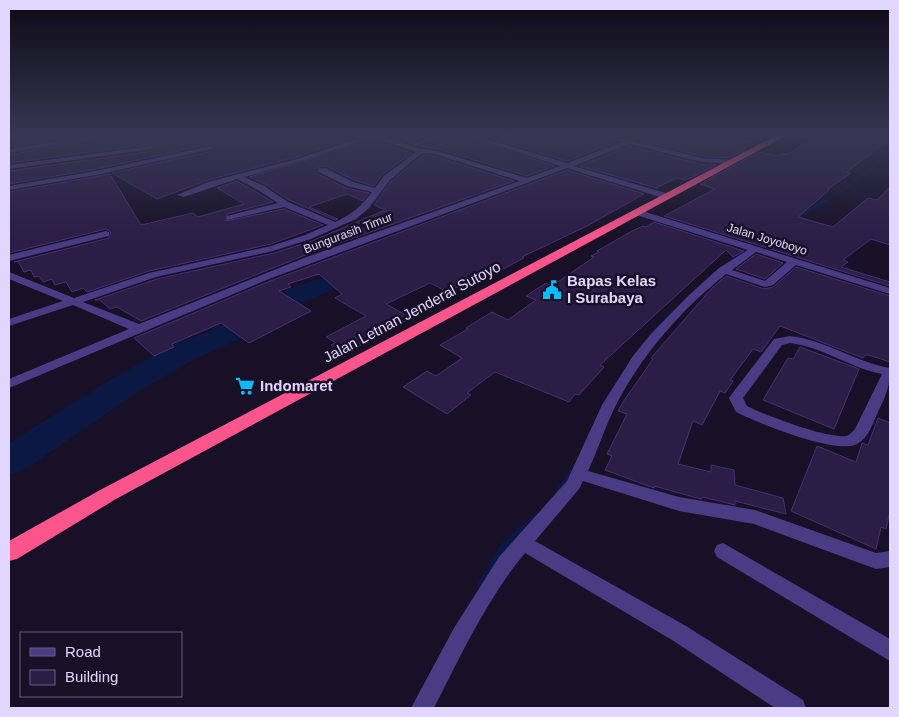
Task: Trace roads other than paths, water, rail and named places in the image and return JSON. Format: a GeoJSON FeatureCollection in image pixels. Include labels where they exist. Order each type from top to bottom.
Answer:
{"type":"FeatureCollection","features":[{"type":"Feature","properties":{"kind":"highway","name":"Jalan Letnan Jenderal Sutoyo"},"geometry":{"type":"LineString","coordinates":[[9,552],[117,489],[716,170]]}},
{"type":"Feature","properties":{"kind":"street"},"geometry":{"type":"LineString","coordinates":[[9,188],[112,169]]}},
{"type":"Feature","properties":{"kind":"street"},"geometry":{"type":"LineString","coordinates":[[9,194],[133,169]]}},
{"type":"Feature","properties":{"kind":"street"},"geometry":{"type":"LineString","coordinates":[[181,195],[211,184],[263,169]]}},
{"type":"Feature","properties":{"kind":"street"},"geometry":{"type":"LineString","coordinates":[[9,323],[153,275],[273,248],[308,237],[353,217],[366,206],[376,191],[396,169]]}},
{"type":"Feature","properties":{"kind":"street"},"geometry":{"type":"LineString","coordinates":[[493,169],[529,181]]}},
{"type":"Feature","properties":{"kind":"street","name":"Bungurasih Timur"},"geometry":{"type":"LineString","coordinates":[[9,384],[350,244],[557,169]]}},
{"type":"Feature","properties":{"kind":"street"},"geometry":{"type":"LineString","coordinates":[[581,169],[637,180],[670,193]]}},
{"type":"Feature","properties":{"kind":"street"},"geometry":{"type":"LineString","coordinates":[[596,169],[628,184],[670,193]]}},
{"type":"Feature","properties":{"kind":"street"},"geometry":{"type":"LineString","coordinates":[[322,170],[350,184],[376,191]]}},
{"type":"Feature","properties":{"kind":"street"},"geometry":{"type":"LineString","coordinates":[[238,177],[261,188],[285,204],[335,225]]}},
{"type":"Feature","properties":{"kind":"street"},"geometry":{"type":"LineString","coordinates":[[230,218],[285,204]]}},
{"type":"Feature","properties":{"kind":"street","name":"Jalan Joyoboyo"},"geometry":{"type":"LineString","coordinates":[[636,212],[890,291]]}},
{"type":"Feature","properties":{"kind":"street"},"geometry":{"type":"LineString","coordinates":[[9,258],[106,234]]}},
{"type":"Feature","properties":{"kind":"street"},"geometry":{"type":"LineString","coordinates":[[422,708],[466,626],[505,563],[573,485],[609,404],[642,351],[679,308],[723,270],[753,248]]}},
{"type":"Feature","properties":{"kind":"street"},"geometry":{"type":"LineString","coordinates":[[723,270],[764,284],[769,283],[794,261]]}},
{"type":"Feature","properties":{"kind":"street"},"geometry":{"type":"LineString","coordinates":[[9,275],[140,329]]}},
{"type":"Feature","properties":{"kind":"street"},"geometry":{"type":"LineString","coordinates":[[784,340],[803,341],[889,372],[861,432],[854,439],[847,442],[830,440],[741,409],[736,398],[778,342],[784,340]]}},
{"type":"Feature","properties":{"kind":"street"},"geometry":{"type":"LineString","coordinates":[[579,474],[679,504],[755,517],[876,561],[890,559]]}},
{"type":"Feature","properties":{"kind":"street"},"geometry":{"type":"LineString","coordinates":[[523,543],[679,633],[795,708]]}},
{"type":"Feature","properties":{"kind":"street"},"geometry":{"type":"LineString","coordinates":[[723,551],[890,651]]}},
{"type":"Feature","properties":{"kind":"waterway"},"geometry":{"type":"LineString","coordinates":[[578,204],[619,183],[637,169]]}},
{"type":"Feature","properties":{"kind":"waterway"},"geometry":{"type":"LineString","coordinates":[[824,201],[840,192],[870,169]]}},
{"type":"Feature","properties":{"kind":"waterway"},"geometry":{"type":"LineString","coordinates":[[793,220],[827,200]]}},
{"type":"Feature","properties":{"kind":"waterway"},"geometry":{"type":"LineString","coordinates":[[727,264],[758,241]]}},
{"type":"Feature","properties":{"kind":"waterway"},"geometry":{"type":"LineString","coordinates":[[9,461],[127,384],[186,351],[230,333],[300,294],[329,283],[372,274]]}},
{"type":"Feature","properties":{"kind":"waterway"},"geometry":{"type":"LineString","coordinates":[[652,334],[672,313]]}},
{"type":"Feature","properties":{"kind":"waterway"},"geometry":{"type":"LineString","coordinates":[[558,492],[573,471]]}},
{"type":"Feature","properties":{"kind":"waterway"},"geometry":{"type":"LineString","coordinates":[[517,535],[534,519]]}},
{"type":"Feature","properties":{"kind":"waterway"},"geometry":{"type":"LineString","coordinates":[[481,586],[504,547],[519,533]]}},
{"type":"Feature","properties":{"kind":"place","name":"Bapas Kelas I Surabaya"},"geometry":{"type":"Point","coordinates":[552,290]}},
{"type":"Feature","properties":{"kind":"place","name":"Indomaret"},"geometry":{"type":"Point","coordinates":[245,386]}}]}
